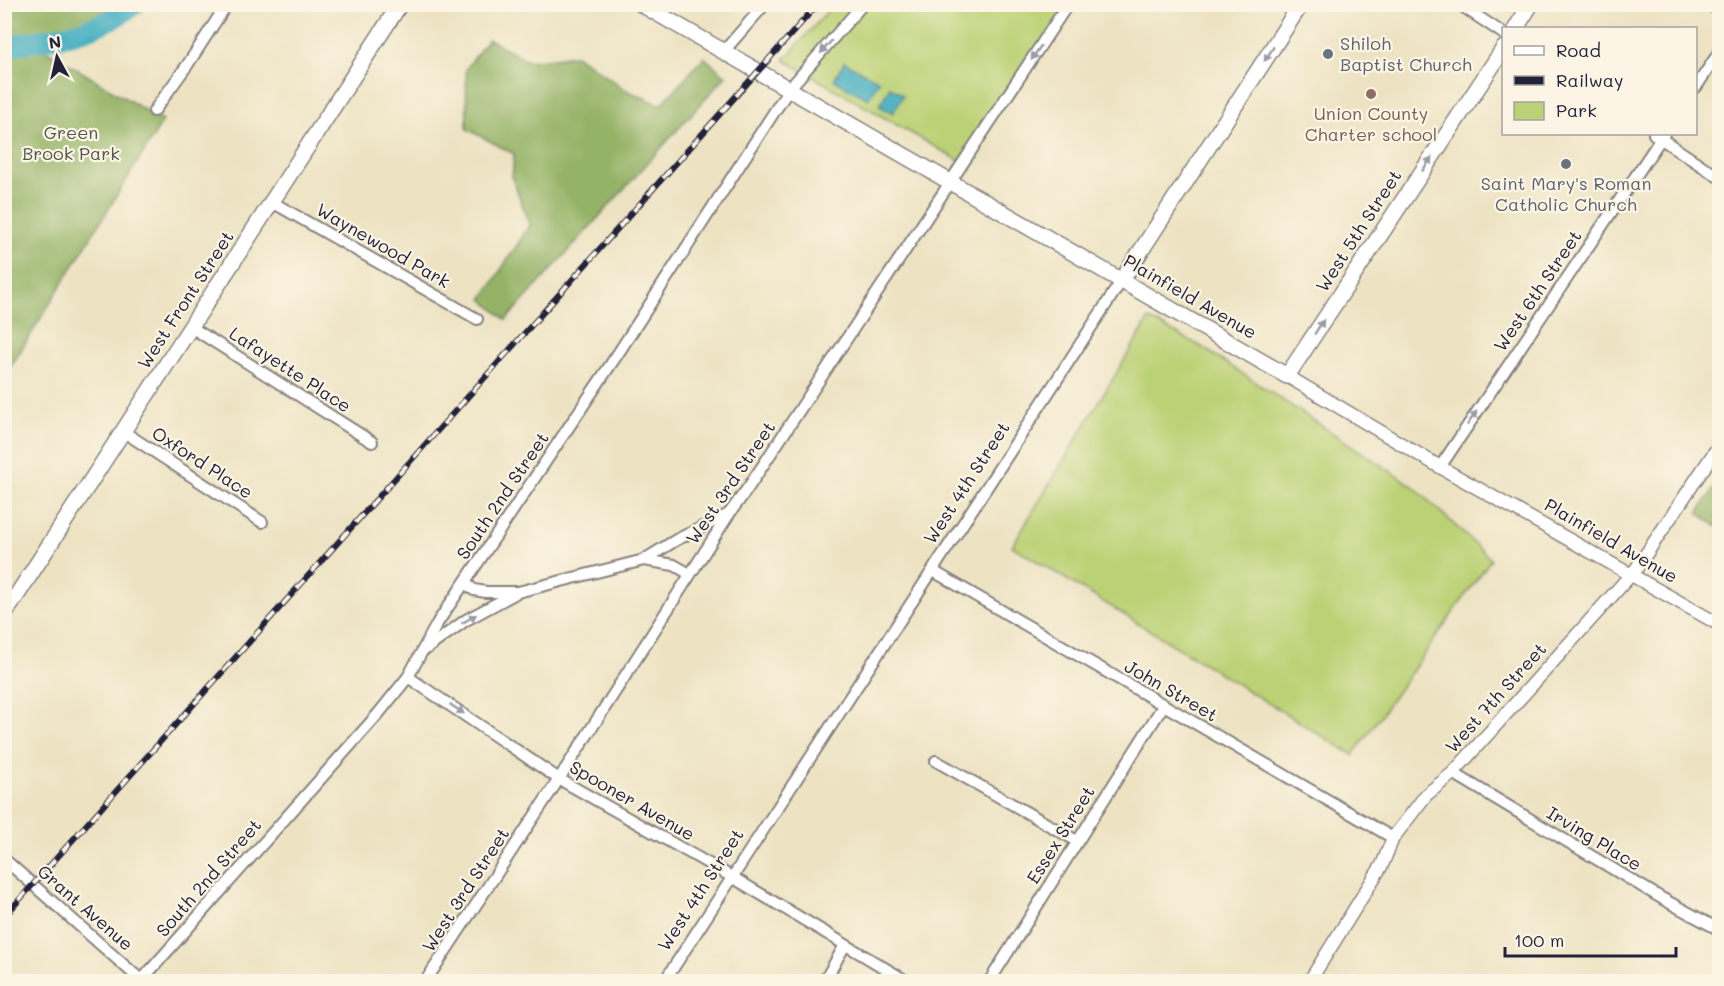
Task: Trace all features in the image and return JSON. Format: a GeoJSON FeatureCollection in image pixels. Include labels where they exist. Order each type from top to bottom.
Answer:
{"type":"FeatureCollection","features":[{"type":"Feature","properties":{"kind":"main road","name":"West Front Street"},"geometry":{"type":"LineString","coordinates":[[4,615],[400,4]]}},
{"type":"Feature","properties":{"kind":"main road","name":"Plainfield Avenue"},"geometry":{"type":"LineString","coordinates":[[641,4],[1287,376]]}},
{"type":"Feature","properties":{"kind":"main road","name":"West 4th Street"},"geometry":{"type":"LineString","coordinates":[[1122,280],[1301,4]]}},
{"type":"Feature","properties":{"kind":"main road"},"geometry":{"type":"LineString","coordinates":[[1517,27],[1531,4]]}},
{"type":"Feature","properties":{"kind":"main road","name":"West 5th Street"},"geometry":{"type":"LineString","coordinates":[[1287,376],[1502,50]]}},
{"type":"Feature","properties":{"kind":"street"},"geometry":{"type":"LineString","coordinates":[[154,111],[227,4]]}},
{"type":"Feature","properties":{"kind":"street"},"geometry":{"type":"LineString","coordinates":[[724,51],[765,4]]}},
{"type":"Feature","properties":{"kind":"street","name":"South 2nd Street"},"geometry":{"type":"LineString","coordinates":[[141,981],[379,713],[408,676],[438,622],[625,343],[789,89],[863,4]]}},
{"type":"Feature","properties":{"kind":"street","name":"West 3rd Street"},"geometry":{"type":"LineString","coordinates":[[425,981],[559,779],[729,514],[1068,4]]}},
{"type":"Feature","properties":{"kind":"street"},"geometry":{"type":"LineString","coordinates":[[1459,4],[1502,33]]}},
{"type":"Feature","properties":{"kind":"street"},"geometry":{"type":"LineString","coordinates":[[1709,4],[1719,11]]}},
{"type":"Feature","properties":{"kind":"street"},"geometry":{"type":"LineString","coordinates":[[1697,84],[1719,51]]}},
{"type":"Feature","properties":{"kind":"street"},"geometry":{"type":"LineString","coordinates":[[1659,135],[1719,178]]}},
{"type":"Feature","properties":{"kind":"street","name":"West 6th Street"},"geometry":{"type":"LineString","coordinates":[[1440,467],[1659,135]]}},
{"type":"Feature","properties":{"kind":"street","name":"Waynewood Park"},"geometry":{"type":"LineString","coordinates":[[272,202],[477,319]]}},
{"type":"Feature","properties":{"kind":"street","name":"West 4th Street"},"geometry":{"type":"LineString","coordinates":[[664,981],[1122,280]]}},
{"type":"Feature","properties":{"kind":"street","name":"Lafayette Place"},"geometry":{"type":"LineString","coordinates":[[191,327],[372,442]]}},
{"type":"Feature","properties":{"kind":"street","name":"Plainfield Avenue"},"geometry":{"type":"LineString","coordinates":[[1287,376],[1440,467],[1719,626]]}},
{"type":"Feature","properties":{"kind":"street","name":"Oxford Place"},"geometry":{"type":"LineString","coordinates":[[124,432],[262,522]]}},
{"type":"Feature","properties":{"kind":"street","name":"West 7th Street"},"geometry":{"type":"LineString","coordinates":[[1310,981],[1382,865],[1393,838],[1426,795],[1453,773],[1631,574],[1719,444]]}},
{"type":"Feature","properties":{"kind":"street"},"geometry":{"type":"LineString","coordinates":[[423,651],[466,620],[518,592],[644,560],[676,540],[729,514]]}},
{"type":"Feature","properties":{"kind":"street"},"geometry":{"type":"LineString","coordinates":[[644,560],[674,565],[690,574]]}},
{"type":"Feature","properties":{"kind":"street","name":"John Street"},"geometry":{"type":"LineString","coordinates":[[933,571],[1393,838]]}},
{"type":"Feature","properties":{"kind":"street"},"geometry":{"type":"LineString","coordinates":[[465,582],[474,590],[518,592]]}},
{"type":"Feature","properties":{"kind":"street","name":"Spooner Avenue"},"geometry":{"type":"LineString","coordinates":[[408,676],[559,779],[732,877],[908,981]]}},
{"type":"Feature","properties":{"kind":"street","name":"Essex Street"},"geometry":{"type":"LineString","coordinates":[[988,981],[1163,706]]}},
{"type":"Feature","properties":{"kind":"street"},"geometry":{"type":"LineString","coordinates":[[936,761],[1077,841]]}},
{"type":"Feature","properties":{"kind":"street","name":"Irving Place"},"geometry":{"type":"LineString","coordinates":[[1453,773],[1719,930]]}},
{"type":"Feature","properties":{"kind":"street","name":"Grant Avenue"},"geometry":{"type":"LineString","coordinates":[[4,859],[141,981]]}},
{"type":"Feature","properties":{"kind":"street"},"geometry":{"type":"LineString","coordinates":[[824,981],[845,945]]}},
{"type":"Feature","properties":{"kind":"green space","name":"Green Brook Park"},"geometry":{"type":"Polygon","coordinates":[[[5,5],[129,5],[34,43],[163,121],[5,376],[5,5]]]}},
{"type":"Feature","properties":{"kind":"green space"},"geometry":{"type":"Polygon","coordinates":[[[833,5],[1067,5],[963,163],[784,60],[833,5]]]}},
{"type":"Feature","properties":{"kind":"green space"},"geometry":{"type":"Polygon","coordinates":[[[488,39],[529,61],[576,55],[628,91],[661,105],[704,57],[726,76],[506,320],[482,299],[530,225],[512,178],[514,154],[467,129],[466,69],[488,39]]]}},
{"type":"Feature","properties":{"kind":"green space"},"geometry":{"type":"Polygon","coordinates":[[[1149,319],[1202,347],[1413,486],[1491,559],[1353,755],[1012,546],[1149,319]]]}},
{"type":"Feature","properties":{"kind":"green space"},"geometry":{"type":"Polygon","coordinates":[[[1719,480],[1720,528],[1698,513],[1719,480]]]}},
{"type":"Feature","properties":{"kind":"water"},"geometry":{"type":"Polygon","coordinates":[[[844,62],[879,81],[868,99],[834,80],[844,62]]]}},
{"type":"Feature","properties":{"kind":"water"},"geometry":{"type":"Polygon","coordinates":[[[890,87],[903,95],[893,113],[879,106],[890,87]]]}},
{"type":"Feature","properties":{"kind":"waterway"},"geometry":{"type":"LineString","coordinates":[[4,47],[90,28],[106,22],[135,4]]}},
{"type":"Feature","properties":{"kind":"railway"},"geometry":{"type":"LineString","coordinates":[[4,917],[818,4]]}},
{"type":"Feature","properties":{"kind":"place","name":"Shiloh Baptist Church"},"geometry":{"type":"Point","coordinates":[1328,54]}},
{"type":"Feature","properties":{"kind":"place","name":"Union County Charter school"},"geometry":{"type":"Point","coordinates":[1371,94]}},
{"type":"Feature","properties":{"kind":"place","name":"Saint Mary's Roman Catholic Church"},"geometry":{"type":"Point","coordinates":[1566,164]}}]}
